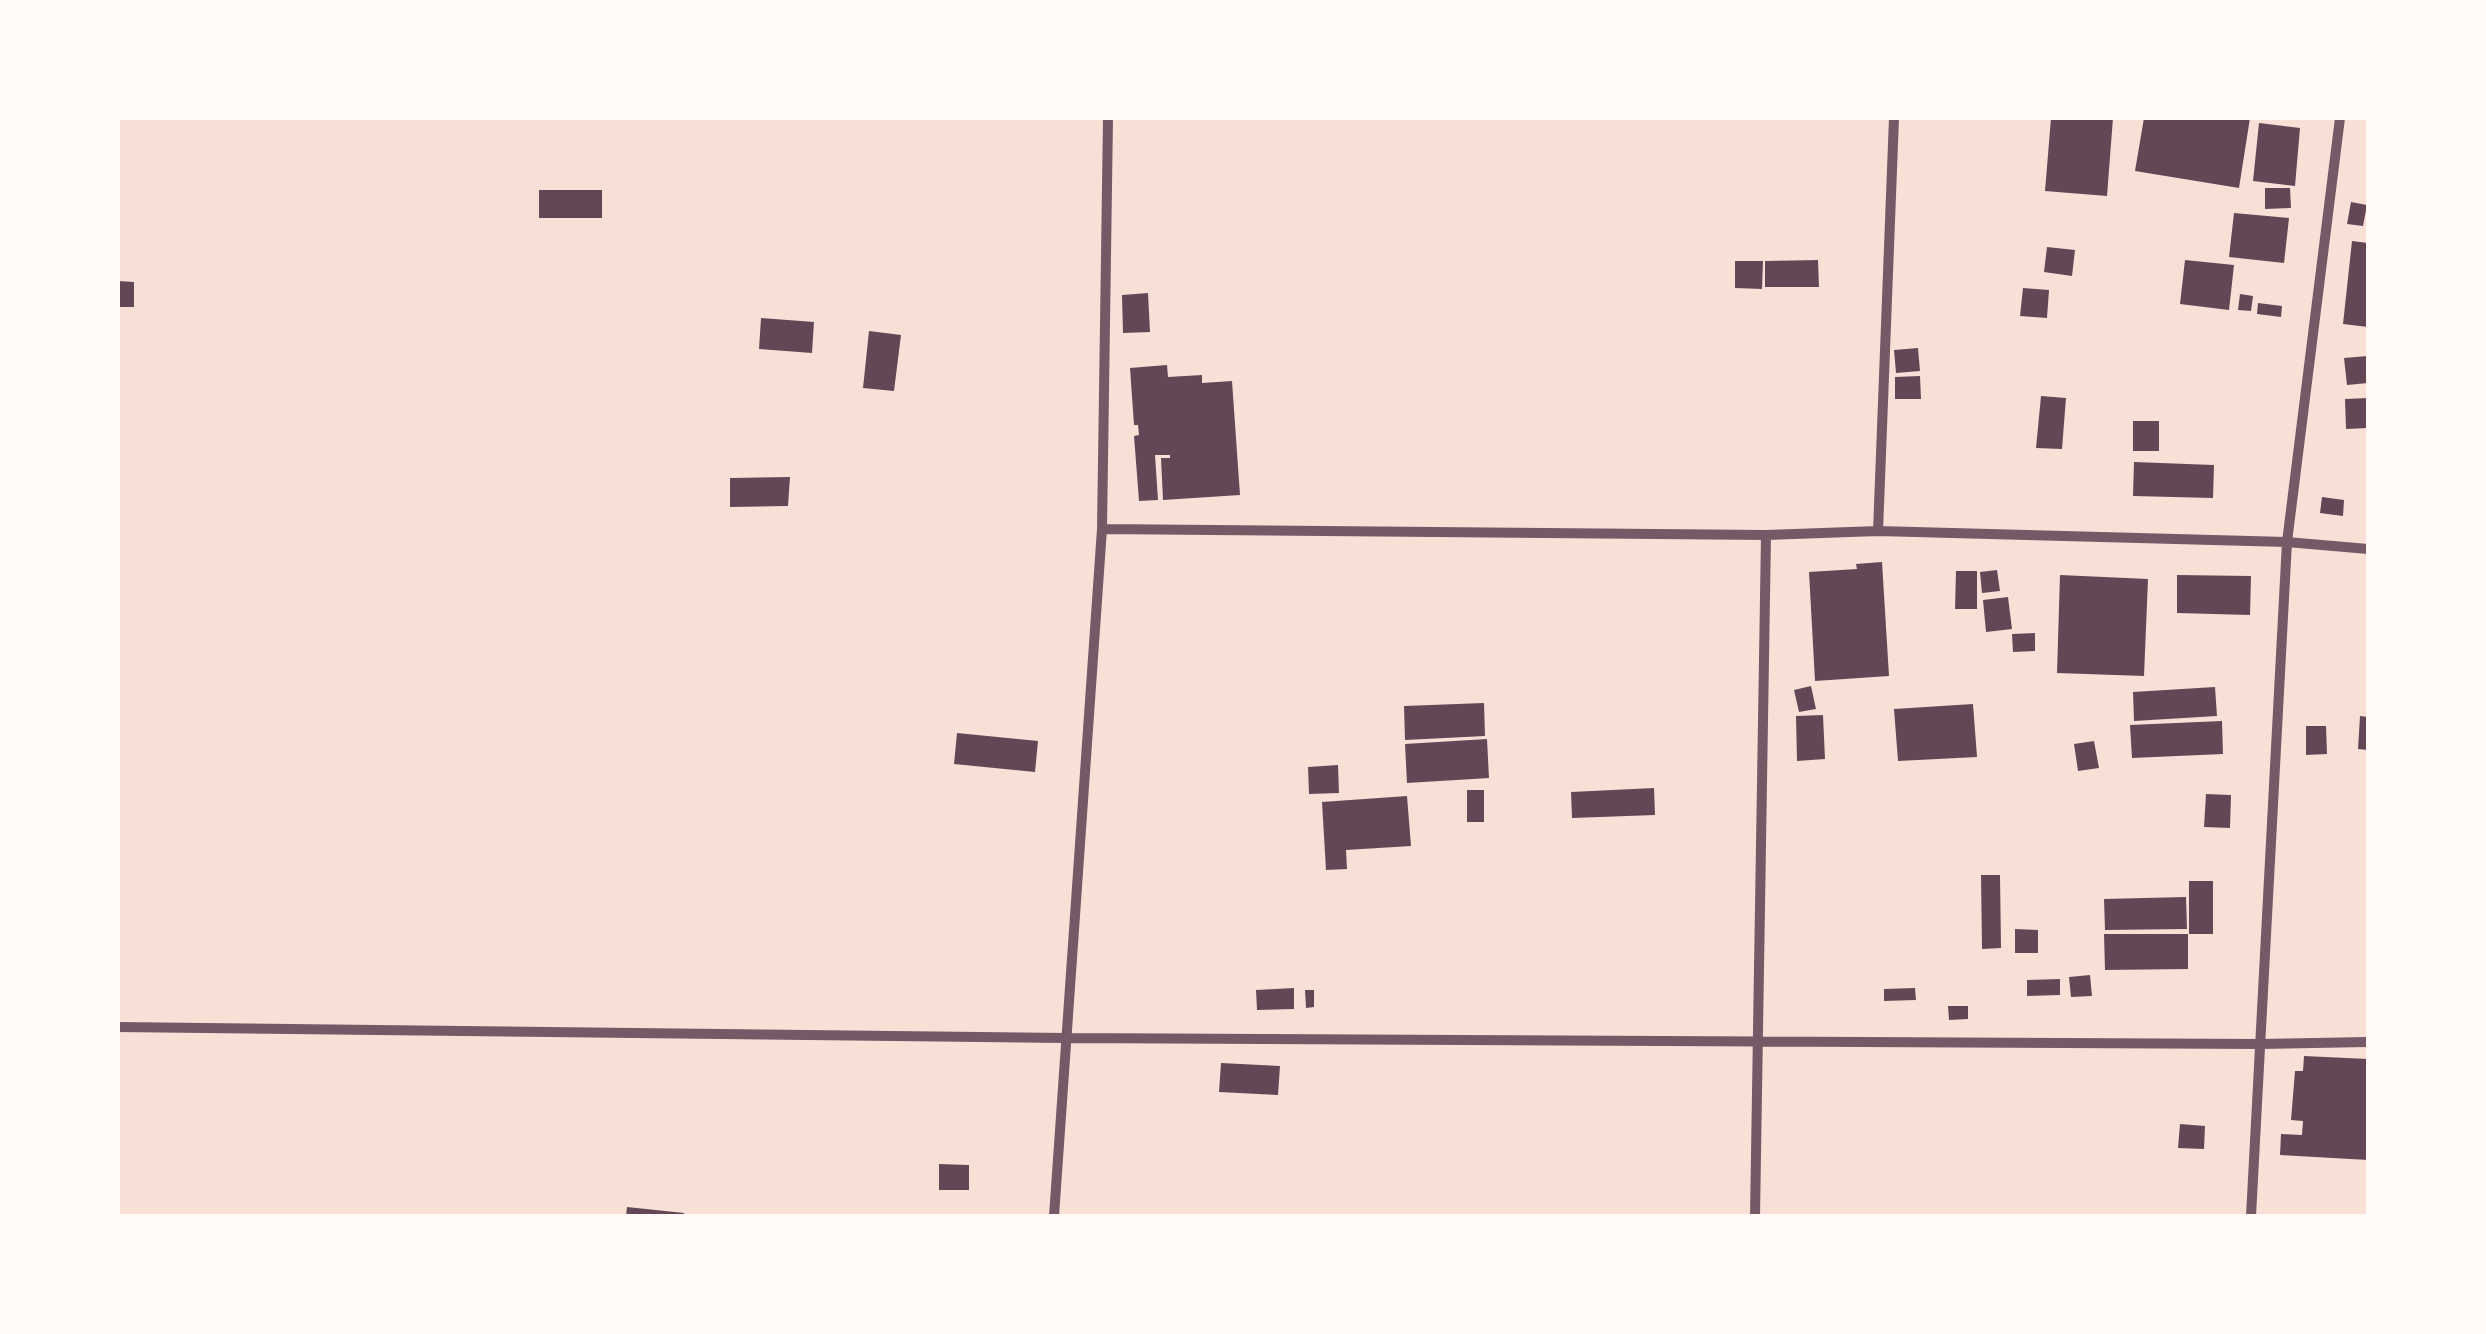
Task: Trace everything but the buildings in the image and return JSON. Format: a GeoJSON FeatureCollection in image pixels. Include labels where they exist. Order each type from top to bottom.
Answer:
{"type":"FeatureCollection","features":[{"type":"Feature","properties":{"kind":"street"},"geometry":{"type":"LineString","coordinates":[[1054,1216],[1102,529],[1108,118]]}},
{"type":"Feature","properties":{"kind":"street"},"geometry":{"type":"LineString","coordinates":[[1878,531],[1894,118]]}},
{"type":"Feature","properties":{"kind":"street"},"geometry":{"type":"LineString","coordinates":[[2251,1216],[2287,542],[2340,118]]}},
{"type":"Feature","properties":{"kind":"street"},"geometry":{"type":"LineString","coordinates":[[1102,529],[1766,535],[1878,531],[2287,542],[2368,549]]}},
{"type":"Feature","properties":{"kind":"street"},"geometry":{"type":"LineString","coordinates":[[1756,1216],[1766,535]]}},
{"type":"Feature","properties":{"kind":"street"},"geometry":{"type":"LineString","coordinates":[[118,1027],[1065,1038],[2368,1042]]}}]}
